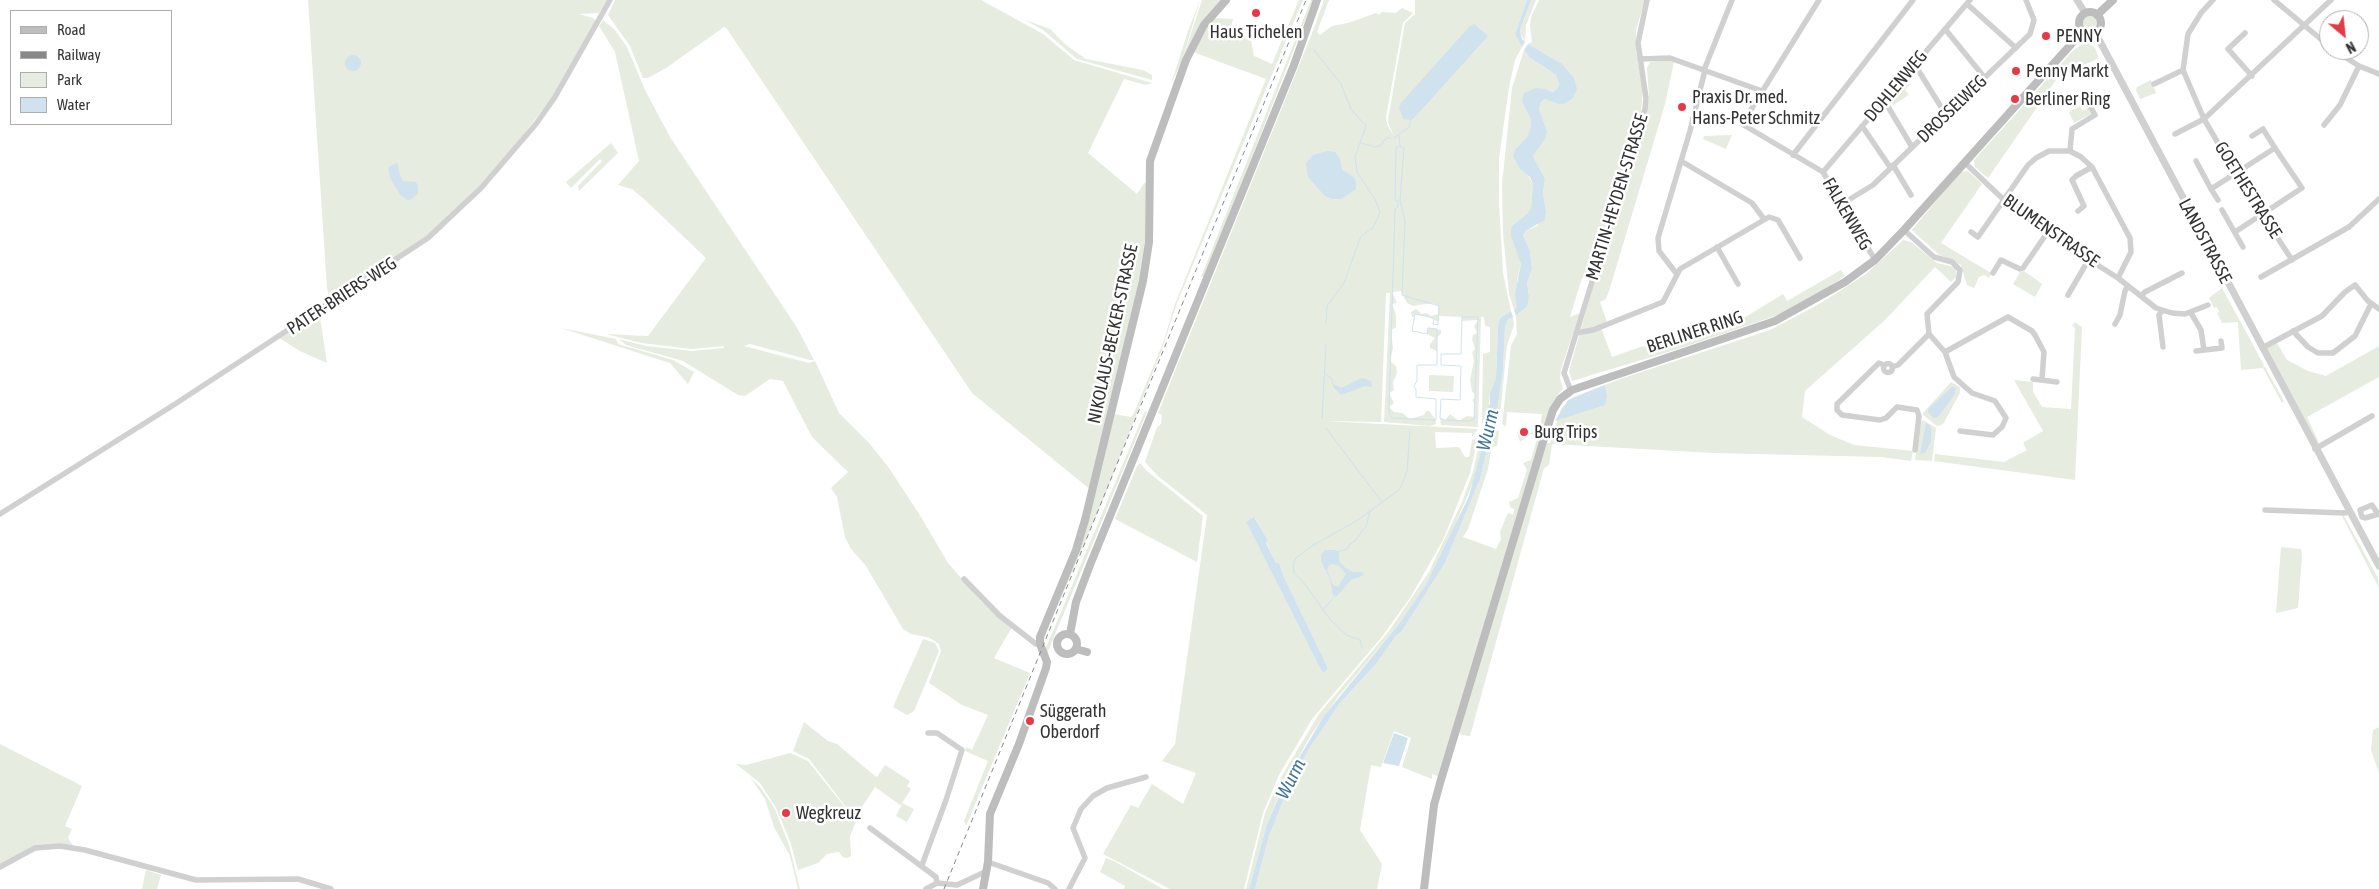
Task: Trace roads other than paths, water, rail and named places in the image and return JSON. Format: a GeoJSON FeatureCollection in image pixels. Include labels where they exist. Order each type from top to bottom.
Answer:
{"type":"FeatureCollection","features":[{"type":"Feature","properties":{"kind":"main road","name":"NIKOLAUS-BECKER-STRASSE"},"geometry":{"type":"LineString","coordinates":[[1040,644],[1076,550],[1093,493],[1143,282],[1149,242],[1150,161],[1186,60],[1204,25],[1226,0]]}},
{"type":"Feature","properties":{"kind":"main road"},"geometry":{"type":"LineString","coordinates":[[1070,634],[1076,602],[1090,565],[1294,65],[1317,0]]}},
{"type":"Feature","properties":{"kind":"main road"},"geometry":{"type":"LineString","coordinates":[[2097,15],[2113,0]]}},
{"type":"Feature","properties":{"kind":"main road"},"geometry":{"type":"LineString","coordinates":[[2092,12],[2097,15],[2100,24],[2095,32],[2089,34],[2083,31],[2079,22],[2085,13],[2092,12]]}},
{"type":"Feature","properties":{"kind":"main road","name":"BERLINER RING"},"geometry":{"type":"LineString","coordinates":[[1571,391],[1775,321],[1822,296],[1875,260],[2083,31]]}},
{"type":"Feature","properties":{"kind":"main road"},"geometry":{"type":"LineString","coordinates":[[1424,889],[1434,805],[1486,628],[1553,410],[1560,399],[1571,391]]}},
{"type":"Feature","properties":{"kind":"main road"},"geometry":{"type":"LineString","coordinates":[[1070,634],[1077,641],[1076,650]]}},
{"type":"Feature","properties":{"kind":"main road"},"geometry":{"type":"LineString","coordinates":[[1070,634],[1062,635],[1058,640],[1057,646],[1059,651],[1068,655],[1076,650],[1087,652]]}},
{"type":"Feature","properties":{"kind":"main road"},"geometry":{"type":"LineString","coordinates":[[983,889],[988,862],[990,814],[1020,744],[1046,659],[1040,644]]}},
{"type":"Feature","properties":{"kind":"main road"},"geometry":{"type":"LineString","coordinates":[[1046,659],[1059,651]]}},
{"type":"Feature","properties":{"kind":"street","name":"PATER-BRIERS-WEG"},"geometry":{"type":"LineString","coordinates":[[0,514],[172,406],[428,238],[481,188],[536,124],[569,74],[610,0]]}},
{"type":"Feature","properties":{"kind":"street","name":"MARTIN-HEYDEN-STRASSE"},"geometry":{"type":"LineString","coordinates":[[1571,391],[1564,374],[1642,120],[1646,98],[1640,60],[1639,33],[1647,0]]}},
{"type":"Feature","properties":{"kind":"street"},"geometry":{"type":"LineString","coordinates":[[1676,273],[1659,251],[1658,238],[1681,161],[1704,70],[1732,0]]}},
{"type":"Feature","properties":{"kind":"street"},"geometry":{"type":"LineString","coordinates":[[1640,60],[1665,57],[1762,91],[1819,0]]}},
{"type":"Feature","properties":{"kind":"street"},"geometry":{"type":"LineString","coordinates":[[1793,155],[1913,0]]}},
{"type":"Feature","properties":{"kind":"street","name":"DROSSELWEG"},"geometry":{"type":"LineString","coordinates":[[1842,204],[1873,185],[2030,34],[2033,26],[2033,15],[2026,0]]}},
{"type":"Feature","properties":{"kind":"street"},"geometry":{"type":"LineString","coordinates":[[2077,0],[2085,13]]}},
{"type":"Feature","properties":{"kind":"street"},"geometry":{"type":"LineString","coordinates":[[2154,84],[2183,70],[2188,34],[2201,12],[2213,0]]}},
{"type":"Feature","properties":{"kind":"street"},"geometry":{"type":"LineString","coordinates":[[2274,0],[2319,38]]}},
{"type":"Feature","properties":{"kind":"street"},"geometry":{"type":"LineString","coordinates":[[2175,134],[2204,120],[2331,0]]}},
{"type":"Feature","properties":{"kind":"street"},"geometry":{"type":"LineString","coordinates":[[1969,2],[2016,48]]}},
{"type":"Feature","properties":{"kind":"street","name":"DOHLENWEG"},"geometry":{"type":"LineString","coordinates":[[1823,172],[1969,2]]}},
{"type":"Feature","properties":{"kind":"street"},"geometry":{"type":"LineString","coordinates":[[1945,29],[1985,78]]}},
{"type":"Feature","properties":{"kind":"street","name":"LANDSTRASSE"},"geometry":{"type":"LineString","coordinates":[[2095,32],[2315,449],[2379,566]]}},
{"type":"Feature","properties":{"kind":"street"},"geometry":{"type":"LineString","coordinates":[[2245,33],[2228,49],[2252,76]]}},
{"type":"Feature","properties":{"kind":"street"},"geometry":{"type":"LineString","coordinates":[[2350,60],[2379,74]]}},
{"type":"Feature","properties":{"kind":"street"},"geometry":{"type":"LineString","coordinates":[[1915,65],[1946,115]]}},
{"type":"Feature","properties":{"kind":"street"},"geometry":{"type":"LineString","coordinates":[[2324,125],[2340,105],[2359,66]]}},
{"type":"Feature","properties":{"kind":"street","name":"GOETHESTRASSE"},"geometry":{"type":"LineString","coordinates":[[2183,70],[2204,120],[2236,174],[2292,260]]}},
{"type":"Feature","properties":{"kind":"street","name":"FALKENWEG"},"geometry":{"type":"LineString","coordinates":[[1762,91],[1742,124],[1823,172],[1875,260]]}},
{"type":"Feature","properties":{"kind":"street"},"geometry":{"type":"LineString","coordinates":[[2070,152],[2072,129],[2095,115],[2085,96]]}},
{"type":"Feature","properties":{"kind":"street"},"geometry":{"type":"LineString","coordinates":[[1884,100],[1912,147]]}},
{"type":"Feature","properties":{"kind":"street"},"geometry":{"type":"LineString","coordinates":[[1862,126],[1866,129],[1911,195]]}},
{"type":"Feature","properties":{"kind":"street"},"geometry":{"type":"LineString","coordinates":[[2235,232],[2302,188],[2263,129],[2252,136]]}},
{"type":"Feature","properties":{"kind":"street"},"geometry":{"type":"LineString","coordinates":[[2212,189],[2275,148]]}},
{"type":"Feature","properties":{"kind":"street"},"geometry":{"type":"LineString","coordinates":[[1971,232],[1978,237],[2003,199],[2036,158],[2049,151],[2070,152],[2081,157],[2092,167],[2130,238],[2130,255],[2118,278]]}},
{"type":"Feature","properties":{"kind":"street"},"geometry":{"type":"LineString","coordinates":[[1681,161],[1752,203],[1764,219]]}},
{"type":"Feature","properties":{"kind":"street"},"geometry":{"type":"LineString","coordinates":[[2196,161],[2218,200]]}},
{"type":"Feature","properties":{"kind":"street","name":"BLUMENSTRASSE"},"geometry":{"type":"LineString","coordinates":[[1964,162],[2003,199],[2047,233],[2118,278],[2162,311]]}},
{"type":"Feature","properties":{"kind":"street"},"geometry":{"type":"LineString","coordinates":[[2078,211],[2084,206],[2072,180],[2092,167]]}},
{"type":"Feature","properties":{"kind":"street"},"geometry":{"type":"LineString","coordinates":[[2261,277],[2348,228],[2379,199]]}},
{"type":"Feature","properties":{"kind":"street"},"geometry":{"type":"LineString","coordinates":[[2222,210],[2243,247]]}},
{"type":"Feature","properties":{"kind":"street"},"geometry":{"type":"LineString","coordinates":[[1576,334],[1593,330],[1663,302],[1676,273],[1764,219],[1776,218],[1800,258]]}},
{"type":"Feature","properties":{"kind":"street"},"geometry":{"type":"LineString","coordinates":[[1904,230],[1934,257],[1952,262],[1960,270],[1958,282],[1927,314],[1929,334],[1945,352],[1954,377],[1972,393],[1995,401],[2006,418],[2002,427],[1993,435],[1960,431]]}},
{"type":"Feature","properties":{"kind":"street"},"geometry":{"type":"LineString","coordinates":[[1993,273],[2001,260],[2020,269],[2023,268],[2047,233]]}},
{"type":"Feature","properties":{"kind":"street"},"geometry":{"type":"LineString","coordinates":[[1717,247],[1738,284]]}},
{"type":"Feature","properties":{"kind":"street"},"geometry":{"type":"LineString","coordinates":[[2068,295],[2089,259]]}},
{"type":"Feature","properties":{"kind":"street"},"geometry":{"type":"LineString","coordinates":[[2141,296],[2145,292],[2182,273]]}},
{"type":"Feature","properties":{"kind":"street"},"geometry":{"type":"LineString","coordinates":[[2262,348],[2322,316],[2345,292],[2355,285],[2371,304],[2379,310]]}},
{"type":"Feature","properties":{"kind":"street"},"geometry":{"type":"LineString","coordinates":[[2115,324],[2120,315],[2125,291],[2128,286]]}},
{"type":"Feature","properties":{"kind":"street"},"geometry":{"type":"LineString","coordinates":[[2293,331],[2308,347],[2318,353],[2333,353],[2355,336],[2371,304]]}},
{"type":"Feature","properties":{"kind":"street"},"geometry":{"type":"LineString","coordinates":[[2163,347],[2160,314],[2162,311],[2191,313],[2208,305]]}},
{"type":"Feature","properties":{"kind":"street"},"geometry":{"type":"LineString","coordinates":[[2191,313],[2201,330],[2204,350]]}},
{"type":"Feature","properties":{"kind":"street"},"geometry":{"type":"LineString","coordinates":[[1945,352],[2008,317],[2032,331],[2044,352],[2042,379]]}},
{"type":"Feature","properties":{"kind":"street"},"geometry":{"type":"LineString","coordinates":[[1915,450],[1918,410],[1898,407],[1886,418],[1880,420],[1842,415],[1836,407],[1879,363],[1888,364],[1892,367],[1898,364],[1929,334]]}},
{"type":"Feature","properties":{"kind":"street"},"geometry":{"type":"LineString","coordinates":[[2196,351],[2222,348],[2221,340]]}},
{"type":"Feature","properties":{"kind":"street"},"geometry":{"type":"LineString","coordinates":[[2033,379],[2057,382]]}},
{"type":"Feature","properties":{"kind":"street"},"geometry":{"type":"LineString","coordinates":[[2315,449],[2372,416]]}},
{"type":"Feature","properties":{"kind":"street"},"geometry":{"type":"LineString","coordinates":[[2265,510],[2349,512]]}},
{"type":"Feature","properties":{"kind":"street"},"geometry":{"type":"LineString","coordinates":[[964,579],[1000,616],[1036,644],[1040,644]]}},
{"type":"Feature","properties":{"kind":"street"},"geometry":{"type":"LineString","coordinates":[[922,865],[962,750],[937,733],[928,733]]}},
{"type":"Feature","properties":{"kind":"street"},"geometry":{"type":"LineString","coordinates":[[1069,889],[1084,858],[1073,828],[1081,809],[1093,796],[1108,788],[1146,777]]}},
{"type":"Feature","properties":{"kind":"street"},"geometry":{"type":"LineString","coordinates":[[870,828],[922,865],[936,877],[938,883]]}},
{"type":"Feature","properties":{"kind":"street"},"geometry":{"type":"LineString","coordinates":[[0,868],[35,848],[60,846],[92,852],[196,880],[298,879],[331,889]]}},
{"type":"Feature","properties":{"kind":"street"},"geometry":{"type":"LineString","coordinates":[[988,862],[1048,883],[1056,889]]}},
{"type":"Feature","properties":{"kind":"street"},"geometry":{"type":"LineString","coordinates":[[926,889],[938,883],[958,885],[980,872],[987,871]]}},
{"type":"Feature","properties":{"kind":"water"},"geometry":{"type":"Polygon","coordinates":[[[1527,0],[1531,0],[1520,31],[1525,42],[1522,47],[1515,34],[1527,0]]]}},
{"type":"Feature","properties":{"kind":"water"},"geometry":{"type":"Polygon","coordinates":[[[1474,24],[1488,36],[1415,117],[1411,120],[1403,119],[1399,107],[1401,103],[1469,27],[1474,24]]]}},
{"type":"Feature","properties":{"kind":"water"},"geometry":{"type":"Polygon","coordinates":[[[1528,44],[1561,63],[1574,78],[1577,89],[1573,98],[1566,103],[1558,104],[1545,99],[1541,102],[1539,109],[1547,131],[1545,139],[1533,156],[1545,179],[1543,193],[1546,211],[1545,220],[1527,230],[1523,235],[1530,251],[1532,269],[1527,283],[1529,296],[1527,306],[1516,316],[1514,310],[1517,307],[1515,294],[1521,264],[1511,236],[1511,230],[1513,225],[1527,214],[1531,208],[1533,184],[1530,177],[1520,169],[1513,156],[1516,148],[1527,137],[1531,126],[1531,120],[1522,102],[1524,93],[1536,88],[1552,92],[1557,89],[1559,84],[1556,75],[1529,57],[1524,50],[1528,44]]]}},
{"type":"Feature","properties":{"kind":"water"},"geometry":{"type":"Polygon","coordinates":[[[353,55],[361,63],[353,71],[345,63],[353,55]]]}},
{"type":"Feature","properties":{"kind":"water"},"geometry":{"type":"Polygon","coordinates":[[[1328,151],[1335,152],[1340,159],[1342,170],[1354,177],[1356,183],[1356,189],[1341,199],[1332,199],[1325,196],[1308,177],[1306,163],[1313,155],[1328,151]]]}},
{"type":"Feature","properties":{"kind":"water"},"geometry":{"type":"Polygon","coordinates":[[[397,163],[403,181],[416,182],[418,186],[418,193],[412,199],[408,200],[401,196],[391,180],[388,167],[397,163]]]}},
{"type":"Feature","properties":{"kind":"water"},"geometry":{"type":"Polygon","coordinates":[[[1511,311],[1513,317],[1508,319],[1505,327],[1503,370],[1496,415],[1493,426],[1487,426],[1487,409],[1490,404],[1490,393],[1496,378],[1498,325],[1500,318],[1511,311]]]}},
{"type":"Feature","properties":{"kind":"water"},"geometry":{"type":"Polygon","coordinates":[[[1362,378],[1371,381],[1372,387],[1365,386],[1341,395],[1334,388],[1333,384],[1341,388],[1362,378]]]}},
{"type":"Feature","properties":{"kind":"water"},"geometry":{"type":"Polygon","coordinates":[[[1605,385],[1607,396],[1605,405],[1555,421],[1568,400],[1605,385]]]}},
{"type":"Feature","properties":{"kind":"water"},"geometry":{"type":"Polygon","coordinates":[[[1953,386],[1956,388],[1955,394],[1938,417],[1933,418],[1928,412],[1929,408],[1953,386]]]}},
{"type":"Feature","properties":{"kind":"water"},"geometry":{"type":"Polygon","coordinates":[[[1926,423],[1930,425],[1931,442],[1925,453],[1920,454],[1926,423]]]}},
{"type":"Feature","properties":{"kind":"water","name":"Wurm"},"geometry":{"type":"Polygon","coordinates":[[[1487,430],[1492,430],[1480,479],[1445,563],[1402,631],[1395,637],[1377,663],[1340,703],[1309,749],[1289,786],[1269,836],[1255,889],[1249,889],[1267,824],[1287,778],[1324,716],[1402,620],[1427,583],[1469,496],[1487,430]]]}},
{"type":"Feature","properties":{"kind":"water"},"geometry":{"type":"Polygon","coordinates":[[[1254,517],[1268,540],[1266,543],[1276,563],[1279,563],[1328,668],[1325,673],[1321,670],[1246,522],[1254,517]]]}},
{"type":"Feature","properties":{"kind":"water"},"geometry":{"type":"Polygon","coordinates":[[[1325,550],[1336,550],[1339,552],[1339,561],[1344,567],[1353,572],[1362,572],[1364,575],[1351,580],[1337,596],[1333,595],[1330,579],[1321,561],[1321,555],[1325,550]],[[1329,565],[1327,570],[1333,585],[1338,587],[1346,574],[1339,566],[1329,565]]]}},
{"type":"Feature","properties":{"kind":"water"},"geometry":{"type":"Polygon","coordinates":[[[1394,733],[1408,738],[1399,766],[1383,763],[1394,733]]]}},
{"type":"Feature","properties":{"kind":"waterway"},"geometry":{"type":"LineString","coordinates":[[1314,50],[1341,84],[1351,109],[1366,126],[1355,157],[1357,172],[1375,199],[1380,212],[1373,228],[1361,236],[1344,283],[1327,306],[1326,323]]}},
{"type":"Feature","properties":{"kind":"waterway"},"geometry":{"type":"LineString","coordinates":[[1394,138],[1409,127],[1411,120]]}},
{"type":"Feature","properties":{"kind":"waterway"},"geometry":{"type":"LineString","coordinates":[[1399,136],[1400,146]]}},
{"type":"Feature","properties":{"kind":"waterway"},"geometry":{"type":"LineString","coordinates":[[1361,143],[1375,147],[1380,146],[1386,138],[1391,138]]}},
{"type":"Feature","properties":{"kind":"waterway"},"geometry":{"type":"LineString","coordinates":[[1400,146],[1404,148],[1400,201],[1405,221],[1402,295],[1439,306],[1438,325],[1433,324],[1434,319],[1430,317],[1415,314],[1412,331],[1427,334],[1428,328],[1437,329],[1437,365],[1417,365],[1417,381],[1414,386],[1416,397],[1436,399],[1436,420],[1392,418],[1389,412],[1395,209],[1398,207],[1398,201],[1395,200],[1396,148],[1400,146]]}},
{"type":"Feature","properties":{"kind":"waterway","name":"Wurm"},"geometry":{"type":"LineString","coordinates":[[1462,317],[1478,317],[1474,419],[1469,421],[1444,420],[1440,418],[1441,399],[1460,400],[1461,366],[1441,365],[1441,354],[1461,354],[1462,317]]}},
{"type":"Feature","properties":{"kind":"waterway"},"geometry":{"type":"LineString","coordinates":[[1322,418],[1326,345]]}},
{"type":"Feature","properties":{"kind":"waterway"},"geometry":{"type":"LineString","coordinates":[[1325,373],[1332,379],[1333,384]]}},
{"type":"Feature","properties":{"kind":"waterway"},"geometry":{"type":"LineString","coordinates":[[1326,428],[1381,501]]}},
{"type":"Feature","properties":{"kind":"waterway"},"geometry":{"type":"LineString","coordinates":[[1362,648],[1360,640],[1346,635],[1330,619],[1304,583],[1294,573],[1293,566],[1296,558],[1312,546],[1358,520],[1400,489],[1407,471],[1410,431]]}},
{"type":"Feature","properties":{"kind":"waterway"},"geometry":{"type":"LineString","coordinates":[[1338,552],[1347,549],[1355,541],[1366,526],[1370,511]]}},
{"type":"Feature","properties":{"kind":"waterway"},"geometry":{"type":"LineString","coordinates":[[1323,610],[1335,596]]}},
{"type":"Feature","properties":{"kind":"railway"},"geometry":{"type":"LineString","coordinates":[[944,889],[1306,0]]}},
{"type":"Feature","properties":{"kind":"place","name":"Haus Tichelen"},"geometry":{"type":"Point","coordinates":[1256,13]}},
{"type":"Feature","properties":{"kind":"place","name":"PENNY"},"geometry":{"type":"Point","coordinates":[2046,36]}},
{"type":"Feature","properties":{"kind":"place","name":"Penny Markt"},"geometry":{"type":"Point","coordinates":[2016,71]}},
{"type":"Feature","properties":{"kind":"place","name":"Berliner Ring"},"geometry":{"type":"Point","coordinates":[2015,99]}},
{"type":"Feature","properties":{"kind":"place","name":"Praxis Dr. med. Hans-Peter Schmitz"},"geometry":{"type":"Point","coordinates":[1682,107]}},
{"type":"Feature","properties":{"kind":"place","name":"Burg Trips"},"geometry":{"type":"Point","coordinates":[1524,432]}},
{"type":"Feature","properties":{"kind":"place","name":"Süggerath Oberdorf"},"geometry":{"type":"Point","coordinates":[1030,721]}},
{"type":"Feature","properties":{"kind":"place","name":"Wegkreuz"},"geometry":{"type":"Point","coordinates":[786,813]}}]}
